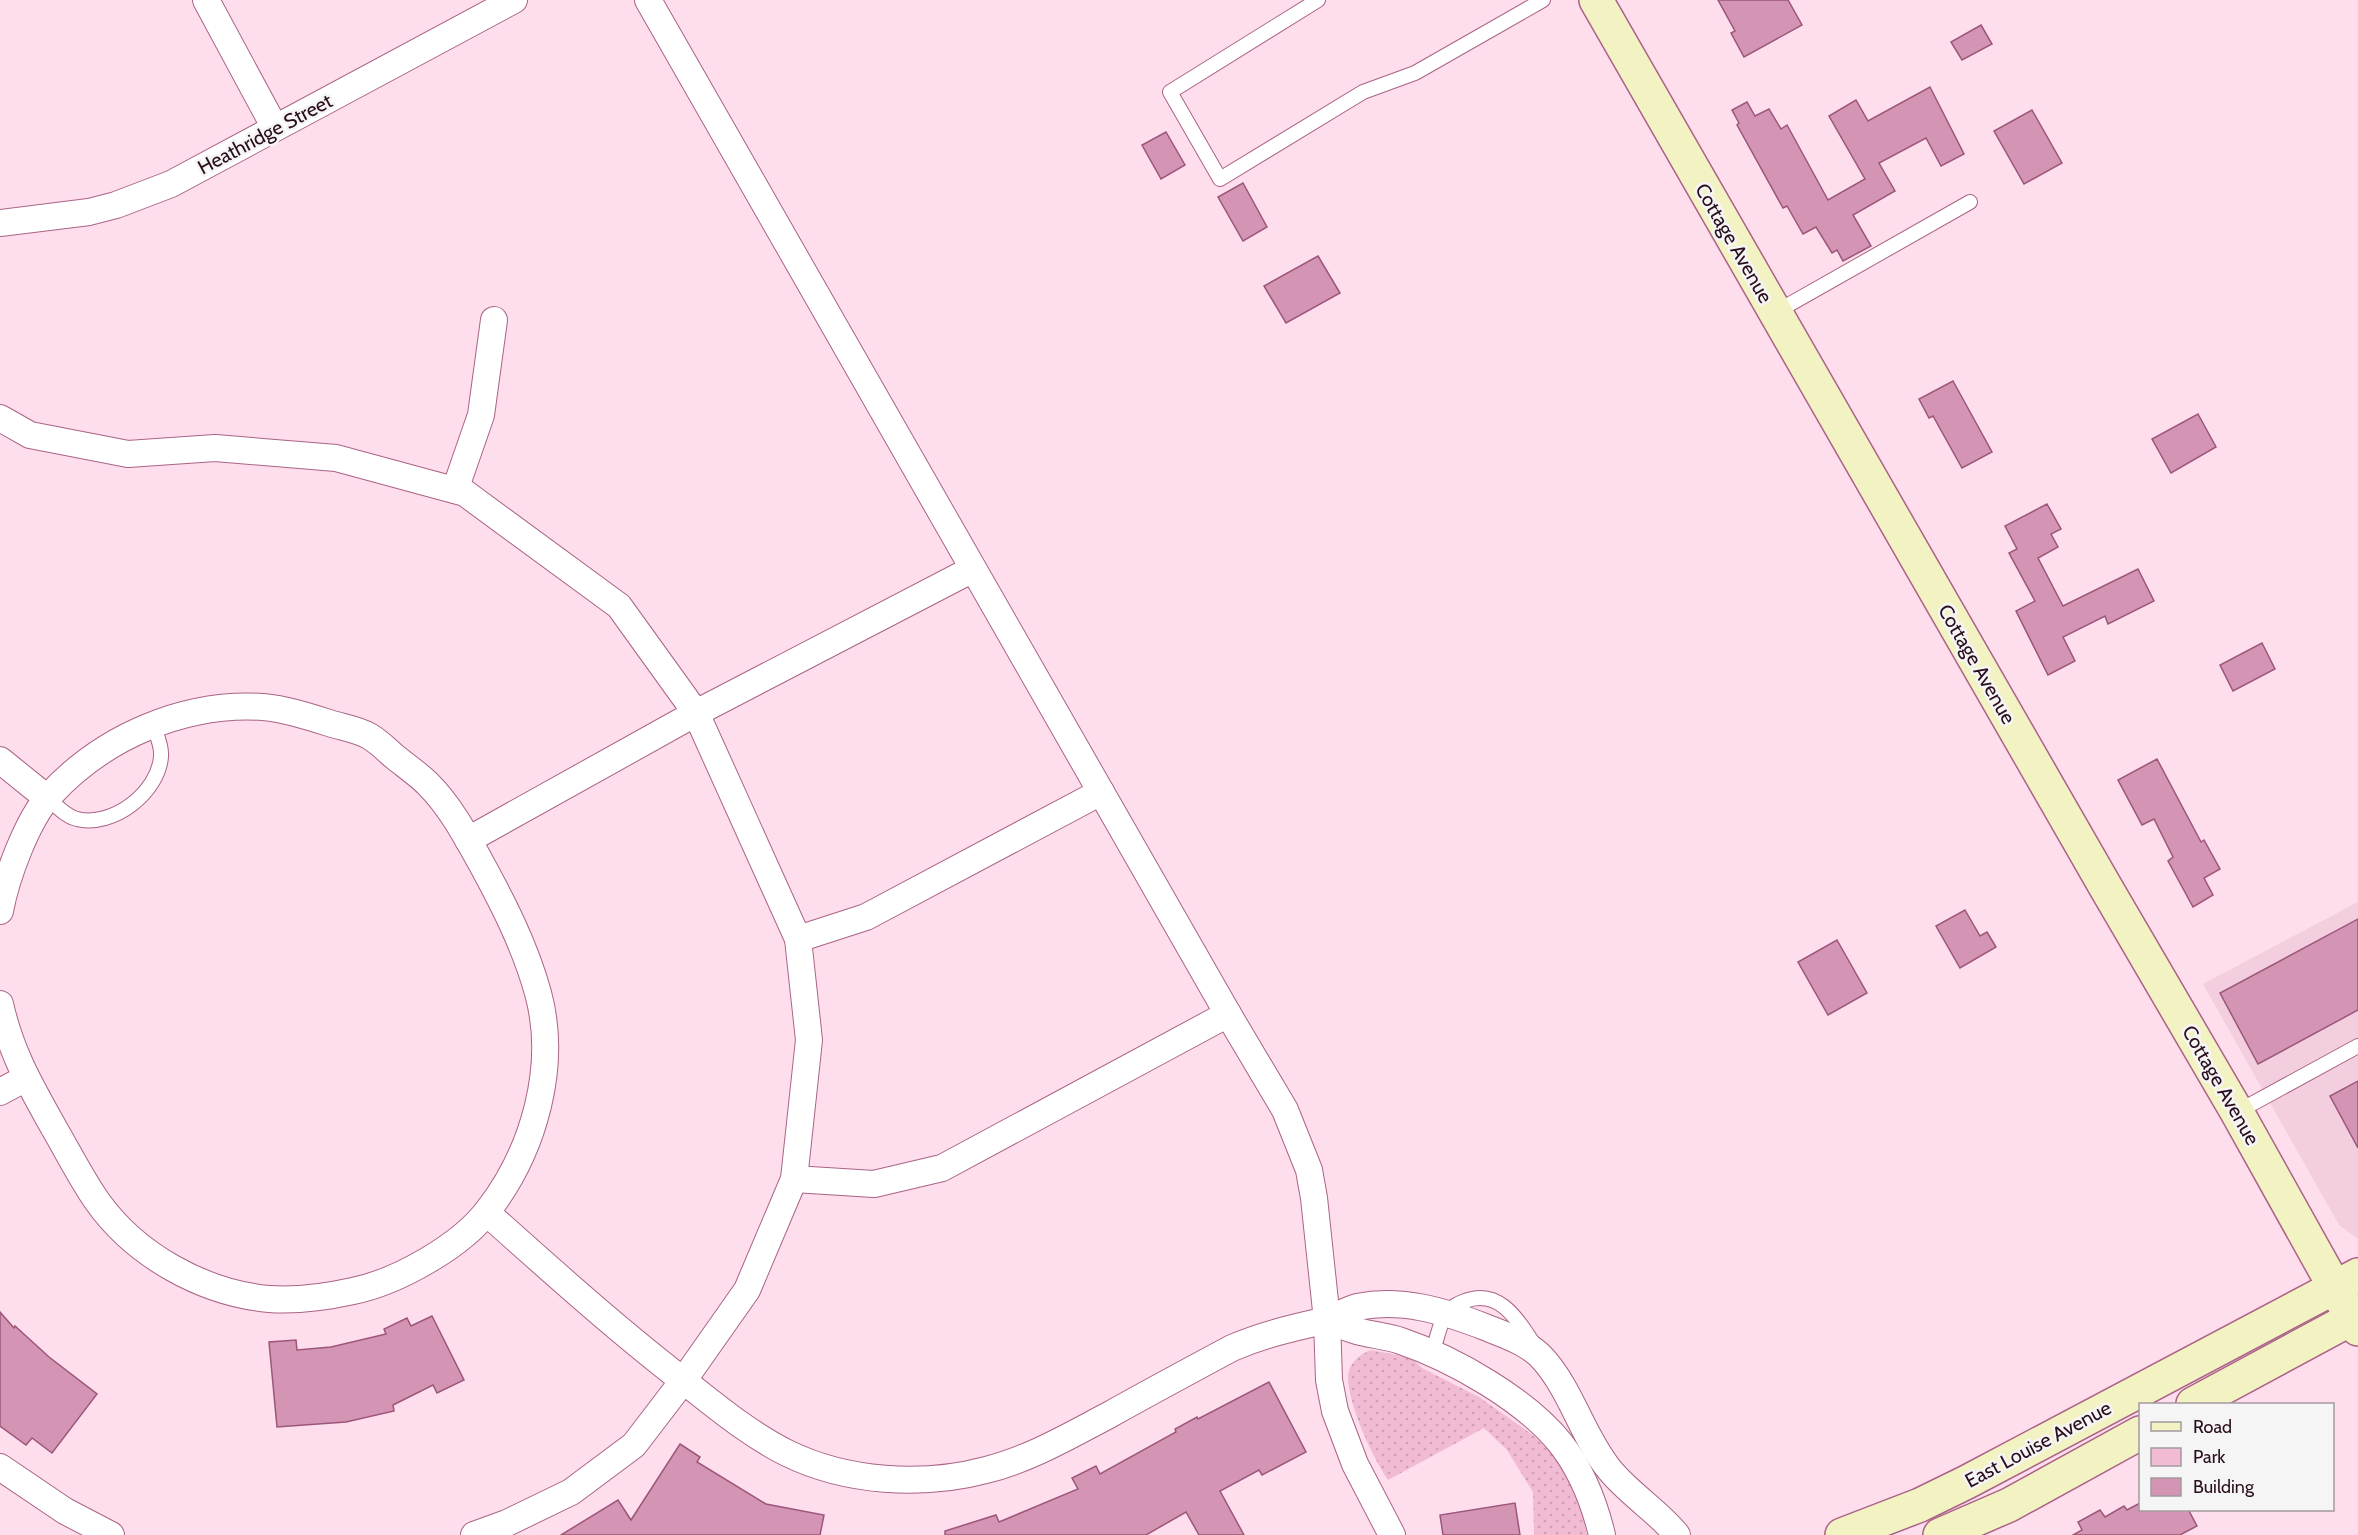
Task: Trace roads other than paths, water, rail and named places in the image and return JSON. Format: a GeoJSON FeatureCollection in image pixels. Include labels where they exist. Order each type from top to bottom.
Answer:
{"type":"FeatureCollection","features":[{"type":"Feature","properties":{"kind":"street"},"geometry":{"type":"LineString","coordinates":[[206,0],[275,128]]}},
{"type":"Feature","properties":{"kind":"street","name":"Heathridge Street"},"geometry":{"type":"LineString","coordinates":[[0,223],[88,212],[116,205],[171,184],[514,0]]}},
{"type":"Feature","properties":{"kind":"street"},"geometry":{"type":"LineString","coordinates":[[648,0],[1228,1014],[1286,1110],[1309,1170],[1314,1198],[1327,1320],[1329,1380],[1338,1420],[1355,1464],[1392,1535]]}},
{"type":"Feature","properties":{"kind":"street","name":"Cottage Avenue"},"geometry":{"type":"LineString","coordinates":[[1596,0],[1774,313],[2237,1112],[2346,1281],[2356,1320]]}},
{"type":"Feature","properties":{"kind":"street"},"geometry":{"type":"LineString","coordinates":[[455,490],[481,416],[494,320]]}},
{"type":"Feature","properties":{"kind":"street"},"geometry":{"type":"LineString","coordinates":[[0,417],[30,435],[128,454],[215,448],[336,458],[465,493],[619,606],[696,713],[798,939],[808,1040],[794,1179],[747,1290],[683,1381],[634,1444],[571,1492],[507,1523],[474,1535]]}},
{"type":"Feature","properties":{"kind":"street"},"geometry":{"type":"LineString","coordinates":[[468,840],[696,713],[973,569]]}},
{"type":"Feature","properties":{"kind":"street"},"geometry":{"type":"LineString","coordinates":[[0,911],[13,863],[47,798],[100,753],[153,724],[182,715],[224,708],[264,707],[301,714],[370,736],[429,784],[458,822],[499,896],[524,950],[539,997],[544,1076],[532,1129],[510,1178],[487,1213],[458,1239],[419,1266],[371,1287],[318,1299],[268,1299],[213,1287],[169,1267],[136,1242],[99,1204],[26,1078],[8,1040],[0,1004]]}},
{"type":"Feature","properties":{"kind":"street"},"geometry":{"type":"LineString","coordinates":[[0,760],[47,798]]}},
{"type":"Feature","properties":{"kind":"street"},"geometry":{"type":"LineString","coordinates":[[798,939],[866,917],[1101,792]]}},
{"type":"Feature","properties":{"kind":"street"},"geometry":{"type":"LineString","coordinates":[[794,1179],[874,1184],[942,1168],[1228,1014]]}},
{"type":"Feature","properties":{"kind":"street"},"geometry":{"type":"LineString","coordinates":[[0,1092],[26,1078]]}},
{"type":"Feature","properties":{"kind":"street"},"geometry":{"type":"LineString","coordinates":[[487,1213],[559,1278],[683,1381],[755,1436],[788,1454],[819,1465],[849,1473],[888,1479],[948,1477],[984,1471],[1014,1462],[1052,1446],[1232,1348],[1263,1335],[1327,1320],[1355,1308],[1385,1304],[1408,1305],[1446,1314],[1508,1336],[1542,1358],[1563,1387],[1607,1467],[1632,1494],[1669,1525],[1677,1535]]}},
{"type":"Feature","properties":{"kind":"street","name":"East Louise Avenue"},"geometry":{"type":"LineString","coordinates":[[1842,1535],[1920,1505],[1967,1482],[2346,1281]]}},
{"type":"Feature","properties":{"kind":"street"},"geometry":{"type":"LineString","coordinates":[[1327,1320],[1356,1331],[1400,1340],[1432,1353],[1460,1366],[1521,1407],[1553,1436],[1572,1461],[1593,1501],[1602,1535]]}},
{"type":"Feature","properties":{"kind":"street"},"geometry":{"type":"LineString","coordinates":[[2195,1403],[2356,1320]]}},
{"type":"Feature","properties":{"kind":"street","name":"East Louise Avenue"},"geometry":{"type":"LineString","coordinates":[[1940,1535],[2010,1505],[2139,1434]]}},
{"type":"Feature","properties":{"kind":"street"},"geometry":{"type":"LineString","coordinates":[[0,1467],[65,1511],[111,1535]]}},
{"type":"Feature","properties":{"kind":"lane"},"geometry":{"type":"LineString","coordinates":[[1318,0],[1170,92],[1220,179],[1363,92],[1415,73],[1543,0]]}},
{"type":"Feature","properties":{"kind":"lane"},"geometry":{"type":"LineString","coordinates":[[1774,313],[1970,202]]}},
{"type":"Feature","properties":{"kind":"lane"},"geometry":{"type":"LineString","coordinates":[[47,798],[76,819],[106,817],[124,810],[141,796],[153,781],[160,766],[162,753],[153,724]]}},
{"type":"Feature","properties":{"kind":"lane"},"geometry":{"type":"LineString","coordinates":[[2237,1112],[2358,1046]]}},
{"type":"Feature","properties":{"kind":"lane"},"geometry":{"type":"LineString","coordinates":[[1432,1353],[1446,1314]]}}]}
